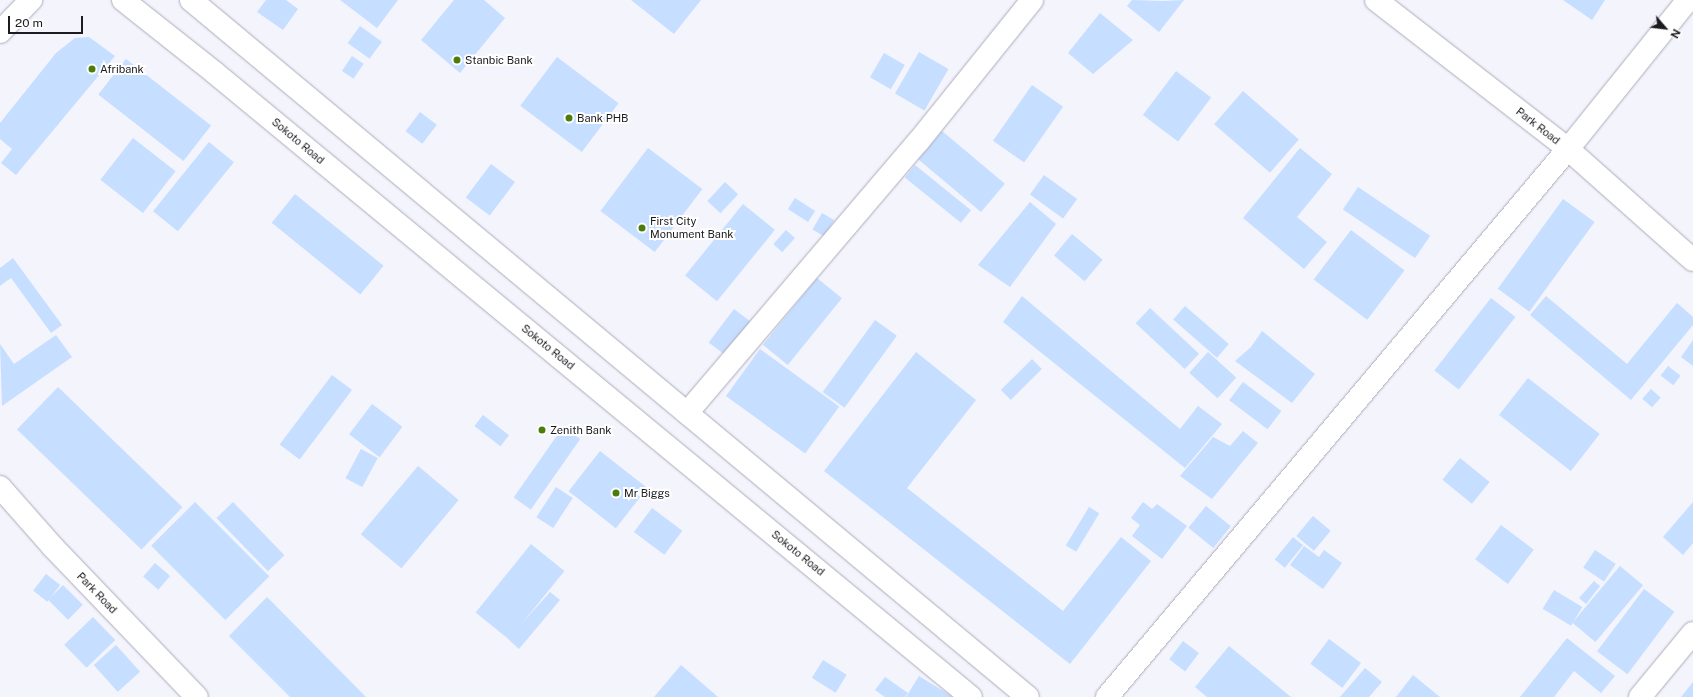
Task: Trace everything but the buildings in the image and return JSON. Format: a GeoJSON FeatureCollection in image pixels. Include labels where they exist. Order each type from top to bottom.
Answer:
{"type":"FeatureCollection","features":[{"type":"Feature","properties":{"kind":"street"},"geometry":{"type":"LineString","coordinates":[[0,32],[31,0]]}},
{"type":"Feature","properties":{"kind":"street","name":"Sokoto Road"},"geometry":{"type":"LineString","coordinates":[[122,0],[227,83],[971,697]]}},
{"type":"Feature","properties":{"kind":"street"},"geometry":{"type":"LineString","coordinates":[[191,0],[1028,697]]}},
{"type":"Feature","properties":{"kind":"street"},"geometry":{"type":"LineString","coordinates":[[687,414],[918,142],[1032,0]]}},
{"type":"Feature","properties":{"kind":"street","name":"Park Road"},"geometry":{"type":"LineString","coordinates":[[1376,0],[1568,149],[1693,260]]}},
{"type":"Feature","properties":{"kind":"street"},"geometry":{"type":"LineString","coordinates":[[1107,697],[1568,149],[1688,0]]}},
{"type":"Feature","properties":{"kind":"street","name":"Park Road"},"geometry":{"type":"LineString","coordinates":[[0,487],[52,546],[197,697]]}},
{"type":"Feature","properties":{"kind":"street"},"geometry":{"type":"LineString","coordinates":[[1640,697],[1693,632]]}},
{"type":"Feature","properties":{"kind":"place","name":"Stanbic Bank"},"geometry":{"type":"Point","coordinates":[457,60]}},
{"type":"Feature","properties":{"kind":"place","name":"Afribank"},"geometry":{"type":"Point","coordinates":[92,69]}},
{"type":"Feature","properties":{"kind":"place","name":"Bank PHB"},"geometry":{"type":"Point","coordinates":[569,118]}},
{"type":"Feature","properties":{"kind":"place","name":"First City Monument Bank"},"geometry":{"type":"Point","coordinates":[642,228]}},
{"type":"Feature","properties":{"kind":"place","name":"Zenith Bank"},"geometry":{"type":"Point","coordinates":[542,430]}},
{"type":"Feature","properties":{"kind":"place","name":"Mr Biggs"},"geometry":{"type":"Point","coordinates":[616,493]}}]}
